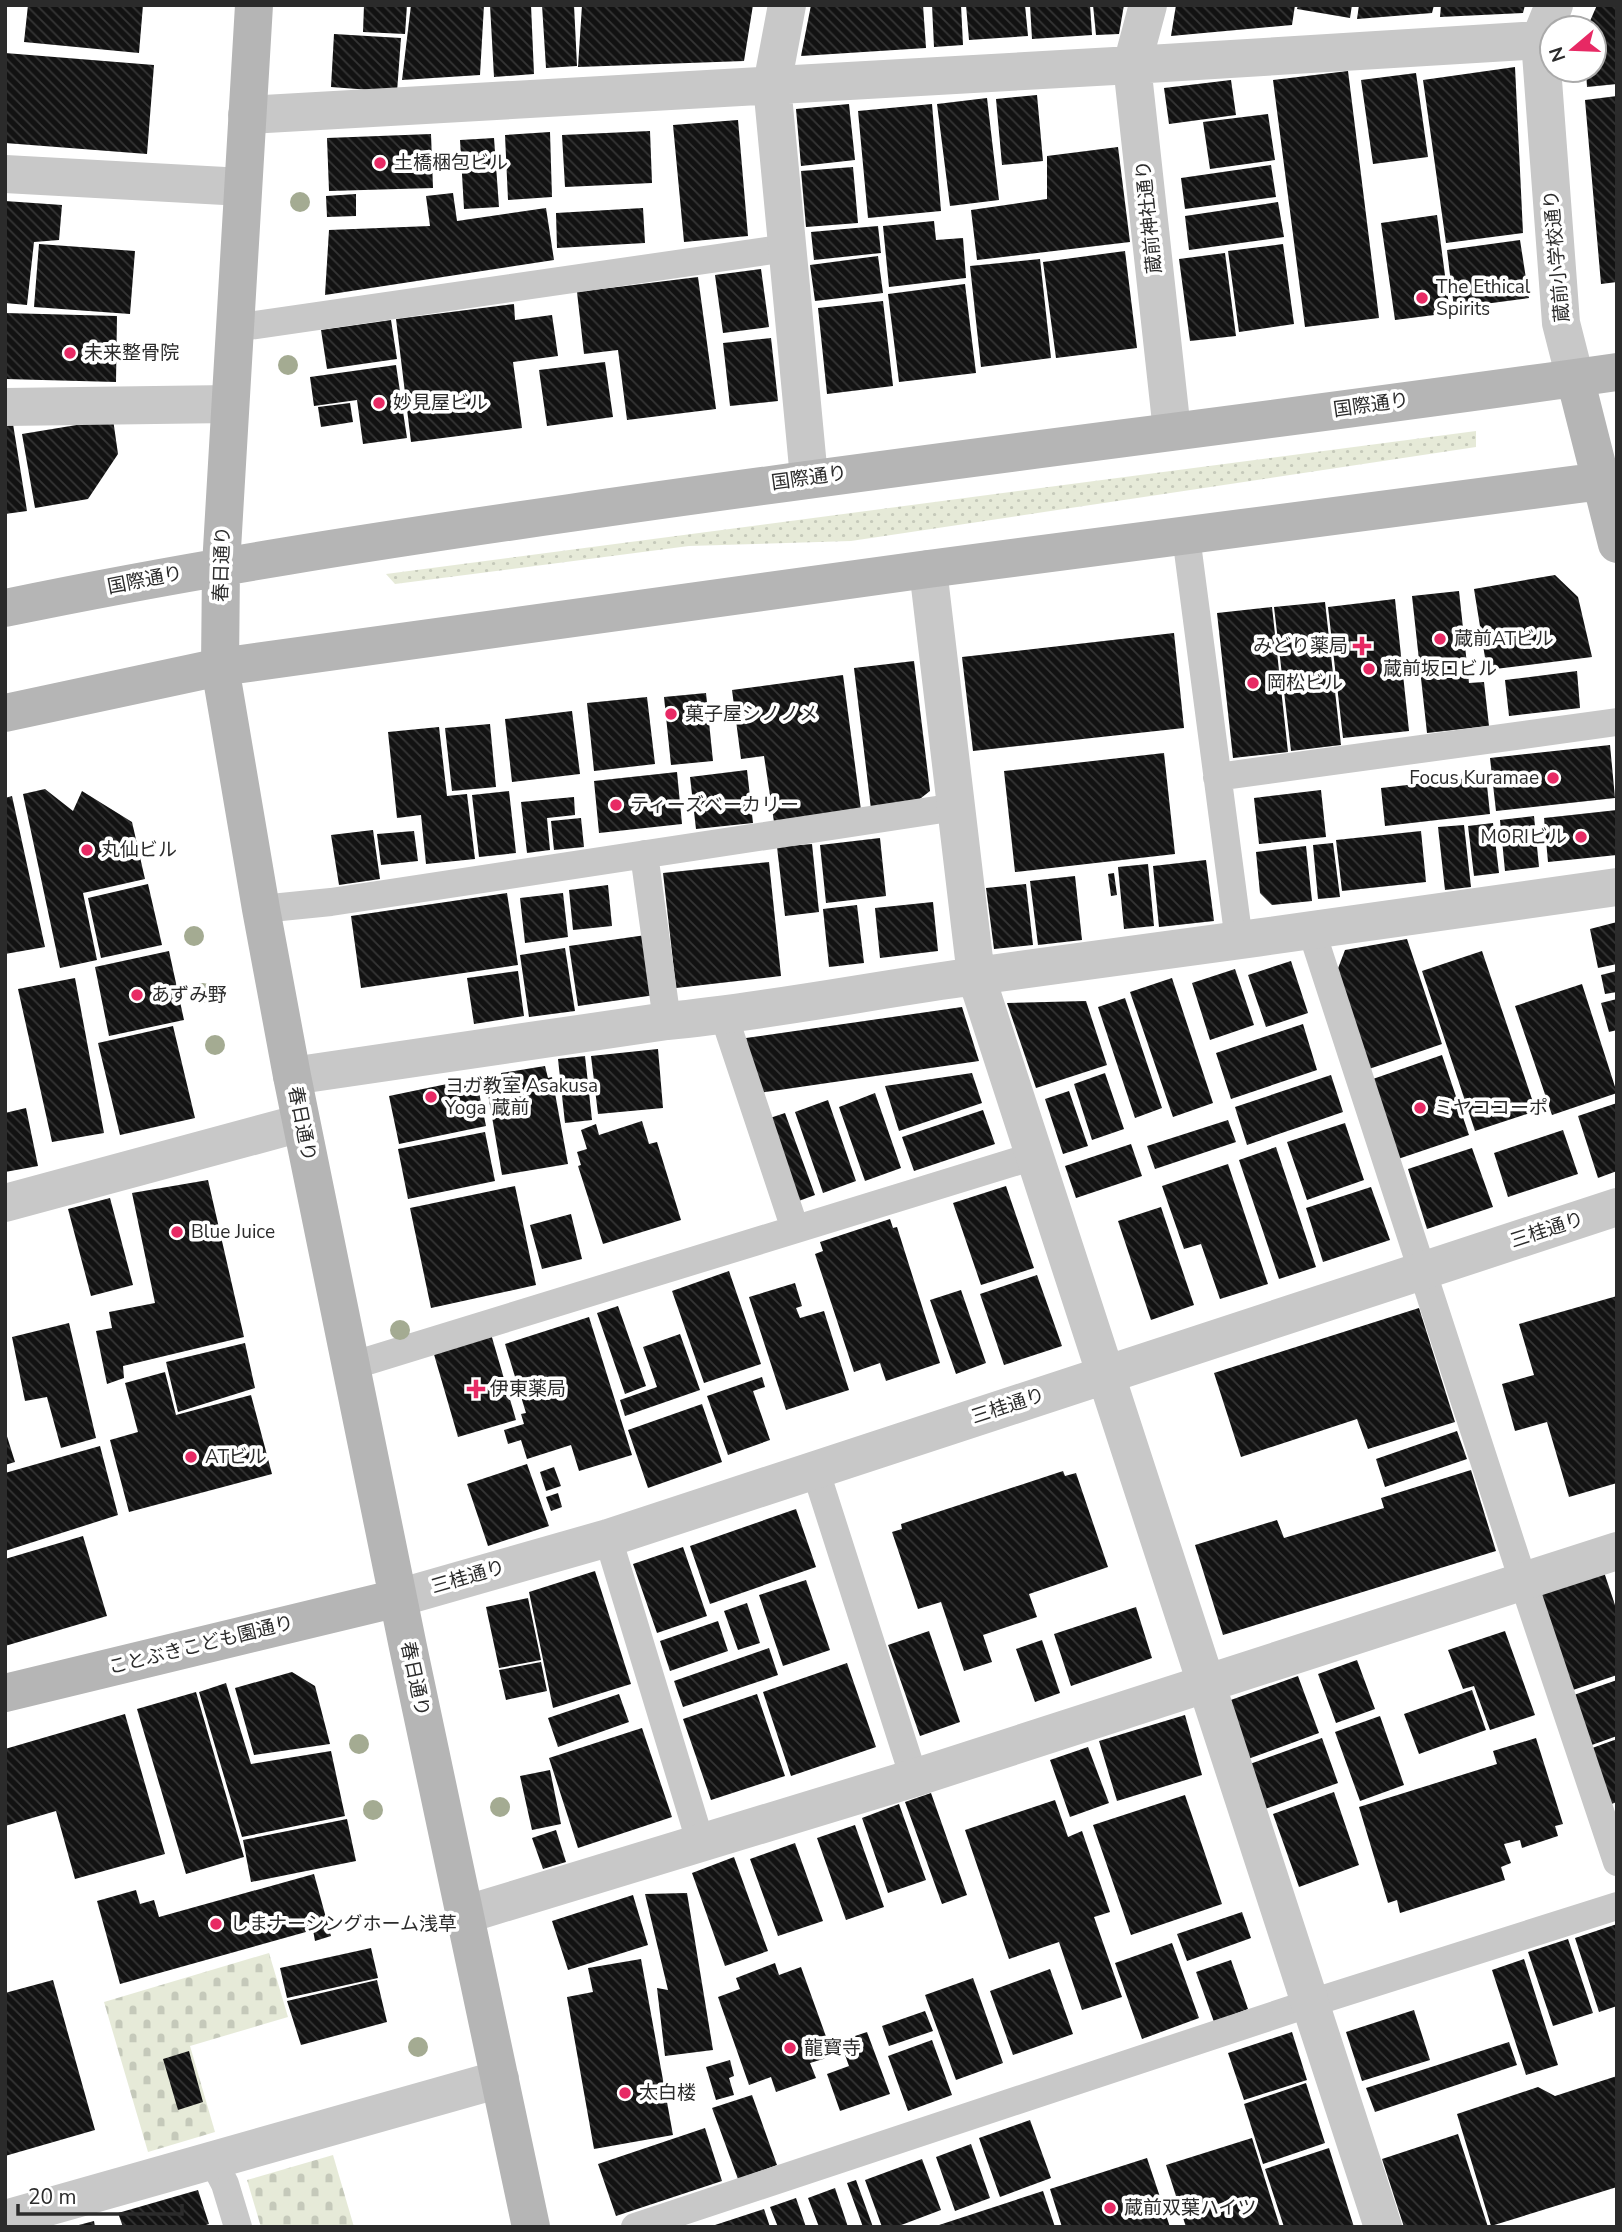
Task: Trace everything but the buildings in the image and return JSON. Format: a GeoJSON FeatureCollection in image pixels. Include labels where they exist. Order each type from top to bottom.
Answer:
{"type":"FeatureCollection","features":[{"type":"Feature","properties":{"kind":"main road","name":"春日通り"},"geometry":{"type":"LineString","coordinates":[[254,5],[221,566],[220,667],[301,1123],[531,2227]]}},
{"type":"Feature","properties":{"kind":"main road","name":"国際通り"},"geometry":{"type":"LineString","coordinates":[[5,608],[345,545],[809,478],[1617,372]]}},
{"type":"Feature","properties":{"kind":"main road","name":"蔵前小学校通り"},"geometry":{"type":"LineString","coordinates":[[1575,378],[1609,480],[1617,544]]}},
{"type":"Feature","properties":{"kind":"main road"},"geometry":{"type":"LineString","coordinates":[[5,713],[220,667],[928,569],[1609,480]]}},
{"type":"Feature","properties":{"kind":"main road","name":"ことぶきこども園通り"},"geometry":{"type":"LineString","coordinates":[[5,1693],[398,1598]]}},
{"type":"Feature","properties":{"kind":"street"},"geometry":{"type":"LineString","coordinates":[[787,5],[772,85],[809,478]]}},
{"type":"Feature","properties":{"kind":"street","name":"蔵前神社通り"},"geometry":{"type":"LineString","coordinates":[[1148,5],[1132,65],[1172,431]]}},
{"type":"Feature","properties":{"kind":"street"},"geometry":{"type":"LineString","coordinates":[[247,115],[1132,65],[1538,23]]}},
{"type":"Feature","properties":{"kind":"street","name":"蔵前小学校通り"},"geometry":{"type":"LineString","coordinates":[[1550,84],[1561,323],[1575,378]]}},
{"type":"Feature","properties":{"kind":"street"},"geometry":{"type":"LineString","coordinates":[[5,174],[243,187]]}},
{"type":"Feature","properties":{"kind":"street"},"geometry":{"type":"LineString","coordinates":[[5,407],[230,404]]}},
{"type":"Feature","properties":{"kind":"street"},"geometry":{"type":"LineString","coordinates":[[928,569],[976,976],[1384,2227]]}},
{"type":"Feature","properties":{"kind":"street"},"geometry":{"type":"LineString","coordinates":[[292,1076],[667,1021],[724,1016],[976,976],[1312,932],[1617,887]]}},
{"type":"Feature","properties":{"kind":"street"},"geometry":{"type":"LineString","coordinates":[[5,1203],[301,1123]]}},
{"type":"Feature","properties":{"kind":"street","name":"三桂通り"},"geometry":{"type":"LineString","coordinates":[[398,1598],[608,1538],[1617,1207]]}},
{"type":"Feature","properties":{"kind":"street"},"geometry":{"type":"LineString","coordinates":[[464,1914],[914,1778],[1617,1551]]}},
{"type":"Feature","properties":{"kind":"street"},"geometry":{"type":"LineString","coordinates":[[5,2219],[500,2080]]}},
{"type":"Feature","properties":{"kind":"lane"},"geometry":{"type":"LineString","coordinates":[[235,328],[787,248]]}},
{"type":"Feature","properties":{"kind":"lane"},"geometry":{"type":"LineString","coordinates":[[1186,536],[1239,941]]}},
{"type":"Feature","properties":{"kind":"lane"},"geometry":{"type":"LineString","coordinates":[[1217,777],[1617,722]]}},
{"type":"Feature","properties":{"kind":"lane"},"geometry":{"type":"LineString","coordinates":[[261,909],[331,902],[956,807]]}},
{"type":"Feature","properties":{"kind":"lane"},"geometry":{"type":"LineString","coordinates":[[644,854],[667,1021]]}},
{"type":"Feature","properties":{"kind":"lane"},"geometry":{"type":"LineString","coordinates":[[1312,932],[1617,1862]]}},
{"type":"Feature","properties":{"kind":"lane"},"geometry":{"type":"LineString","coordinates":[[724,1016],[795,1229]]}},
{"type":"Feature","properties":{"kind":"lane"},"geometry":{"type":"LineString","coordinates":[[351,1366],[1034,1156]]}},
{"type":"Feature","properties":{"kind":"lane"},"geometry":{"type":"LineString","coordinates":[[815,1469],[914,1778]]}},
{"type":"Feature","properties":{"kind":"lane"},"geometry":{"type":"LineString","coordinates":[[608,1538],[700,1841]]}},
{"type":"Feature","properties":{"kind":"lane"},"geometry":{"type":"LineString","coordinates":[[635,2227],[1311,2003],[1617,1906]]}},
{"type":"Feature","properties":{"kind":"lane"},"geometry":{"type":"LineString","coordinates":[[213,2161],[225,2184],[238,2227]]}},
{"type":"Feature","properties":{"kind":"green space"},"geometry":{"type":"Polygon","coordinates":[[[1476,431],[1476,447],[851,541],[689,546],[395,584],[386,574],[1476,431]]]}},
{"type":"Feature","properties":{"kind":"green space"},"geometry":{"type":"Polygon","coordinates":[[[269,1953],[288,2017],[190,2046],[215,2132],[148,2152],[104,2002],[269,1953]]]}},
{"type":"Feature","properties":{"kind":"green space"},"geometry":{"type":"Polygon","coordinates":[[[333,2155],[354,2227],[261,2227],[247,2180],[333,2155]]]}},
{"type":"Feature","properties":{"kind":"place","name":"土橋梱包ビル"},"geometry":{"type":"Point","coordinates":[380,163]}},
{"type":"Feature","properties":{"kind":"place","name":"The Ethical Spirits"},"geometry":{"type":"Point","coordinates":[1422,298]}},
{"type":"Feature","properties":{"kind":"place","name":"未来整骨院"},"geometry":{"type":"Point","coordinates":[70,353]}},
{"type":"Feature","properties":{"kind":"place","name":"妙見屋ビル"},"geometry":{"type":"Point","coordinates":[379,403]}},
{"type":"Feature","properties":{"kind":"place","name":"蔵前ATビル"},"geometry":{"type":"Point","coordinates":[1440,639]}},
{"type":"Feature","properties":{"kind":"place","name":"みどり薬局"},"geometry":{"type":"Point","coordinates":[1362,646]}},
{"type":"Feature","properties":{"kind":"place","name":"蔵前坂口ビル"},"geometry":{"type":"Point","coordinates":[1369,669]}},
{"type":"Feature","properties":{"kind":"place","name":"岡松ビル"},"geometry":{"type":"Point","coordinates":[1253,683]}},
{"type":"Feature","properties":{"kind":"place","name":"菓子屋シノノメ"},"geometry":{"type":"Point","coordinates":[671,714]}},
{"type":"Feature","properties":{"kind":"place","name":"Focus Kuramae"},"geometry":{"type":"Point","coordinates":[1553,778]}},
{"type":"Feature","properties":{"kind":"place","name":"ティーズベーカリー"},"geometry":{"type":"Point","coordinates":[616,805]}},
{"type":"Feature","properties":{"kind":"place","name":"MORIビル"},"geometry":{"type":"Point","coordinates":[1581,837]}},
{"type":"Feature","properties":{"kind":"place","name":"丸仙ビル"},"geometry":{"type":"Point","coordinates":[87,850]}},
{"type":"Feature","properties":{"kind":"place","name":"あずみ野"},"geometry":{"type":"Point","coordinates":[137,995]}},
{"type":"Feature","properties":{"kind":"place","name":"ヨガ教室 Asakusa Yoga 蔵前"},"geometry":{"type":"Point","coordinates":[431,1097]}},
{"type":"Feature","properties":{"kind":"place","name":"ミヤココーポ"},"geometry":{"type":"Point","coordinates":[1420,1108]}},
{"type":"Feature","properties":{"kind":"place","name":"Blue Juice"},"geometry":{"type":"Point","coordinates":[177,1232]}},
{"type":"Feature","properties":{"kind":"place","name":"伊東薬局"},"geometry":{"type":"Point","coordinates":[476,1389]}},
{"type":"Feature","properties":{"kind":"place","name":"ATビル"},"geometry":{"type":"Point","coordinates":[191,1457]}},
{"type":"Feature","properties":{"kind":"place","name":"しまナーシングホーム浅草"},"geometry":{"type":"Point","coordinates":[216,1924]}},
{"type":"Feature","properties":{"kind":"place","name":"龍寳寺"},"geometry":{"type":"Point","coordinates":[790,2048]}},
{"type":"Feature","properties":{"kind":"place","name":"太白楼"},"geometry":{"type":"Point","coordinates":[625,2093]}},
{"type":"Feature","properties":{"kind":"place","name":"蔵前双葉ハイツ"},"geometry":{"type":"Point","coordinates":[1110,2208]}}]}
